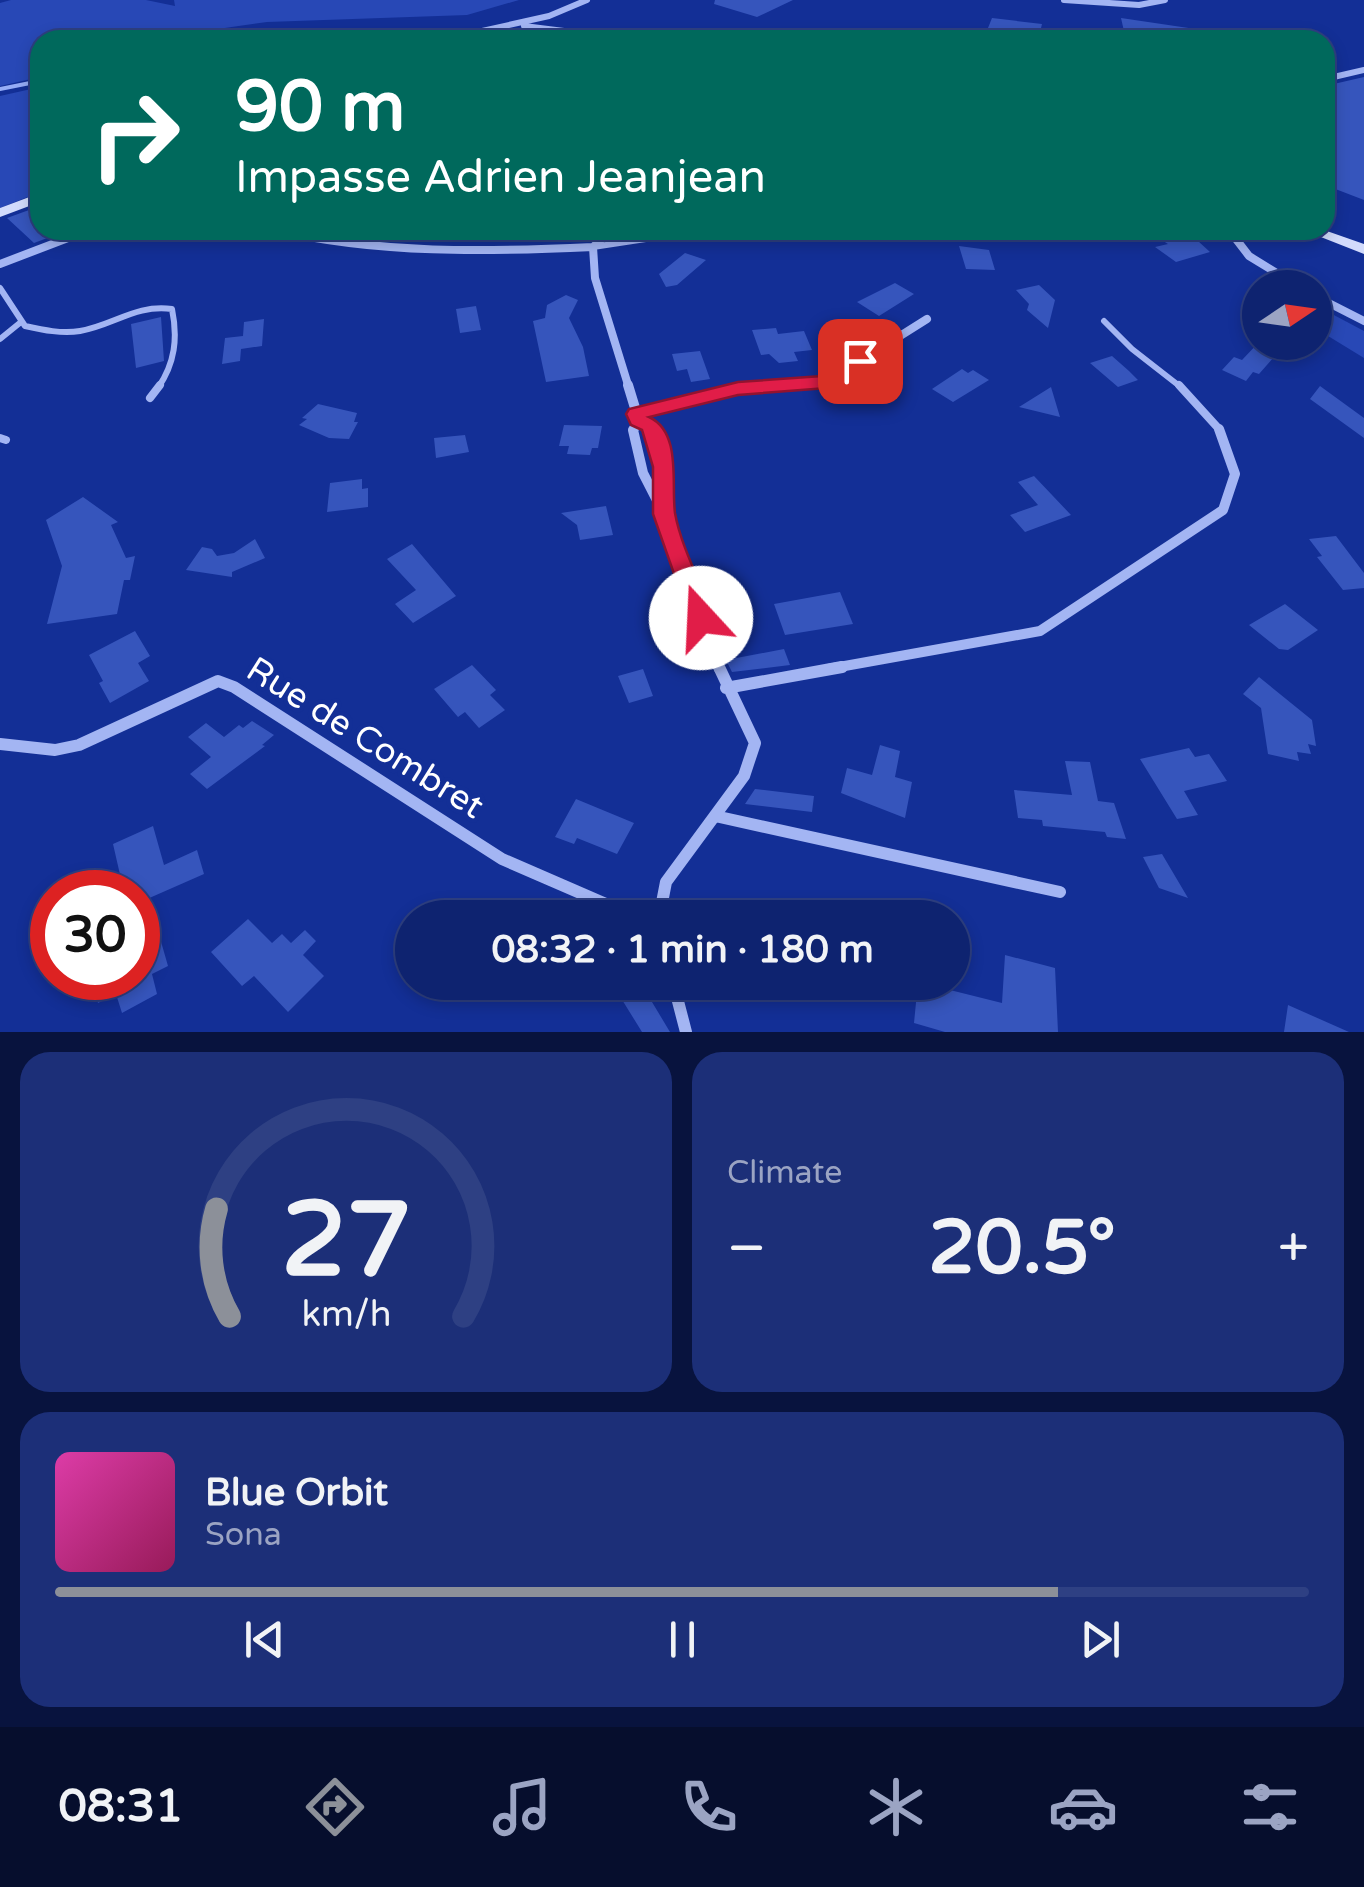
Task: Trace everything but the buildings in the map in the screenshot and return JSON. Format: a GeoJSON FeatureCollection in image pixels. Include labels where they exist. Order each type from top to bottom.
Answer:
{"type":"FeatureCollection","features":[{"type":"Feature","properties":{"kind":"main road"},"geometry":{"type":"LineString","coordinates":[[0,213],[30,201]]}},
{"type":"Feature","properties":{"kind":"main road"},"geometry":{"type":"LineString","coordinates":[[1335,238],[1364,248]]}},
{"type":"Feature","properties":{"kind":"street"},"geometry":{"type":"LineString","coordinates":[[494,30],[549,16],[587,0]]}},
{"type":"Feature","properties":{"kind":"street"},"geometry":{"type":"LineString","coordinates":[[1064,0],[1125,5],[1165,0]]}},
{"type":"Feature","properties":{"kind":"street"},"geometry":{"type":"LineString","coordinates":[[513,24],[559,30]]}},
{"type":"Feature","properties":{"kind":"street"},"geometry":{"type":"LineString","coordinates":[[1335,77],[1364,70]]}},
{"type":"Feature","properties":{"kind":"street"},"geometry":{"type":"LineString","coordinates":[[0,264],[63,240]]}},
{"type":"Feature","properties":{"kind":"street"},"geometry":{"type":"LineString","coordinates":[[320,240],[506,252],[594,247],[601,240]]}},
{"type":"Feature","properties":{"kind":"street"},"geometry":{"type":"LineString","coordinates":[[1237,240],[1271,270]]}},
{"type":"Feature","properties":{"kind":"street"},"geometry":{"type":"LineString","coordinates":[[594,247],[595,278],[638,417],[651,426],[664,467],[664,514]]}},
{"type":"Feature","properties":{"kind":"street"},"geometry":{"type":"LineString","coordinates":[[1332,305],[1364,321]]}},
{"type":"Feature","properties":{"kind":"street"},"geometry":{"type":"LineString","coordinates":[[662,900],[666,882],[744,776],[754,742],[726,688],[664,514],[643,473],[632,430],[638,417],[738,389],[827,382],[927,320]]}},
{"type":"Feature","properties":{"kind":"street"},"geometry":{"type":"LineString","coordinates":[[726,688],[1040,630],[1223,510],[1235,474],[1218,428]]}},
{"type":"Feature","properties":{"kind":"street","name":"Rue de Combret"},"geometry":{"type":"LineString","coordinates":[[0,744],[55,750],[79,744],[218,682],[234,687],[374,782],[502,859],[597,900]]}},
{"type":"Feature","properties":{"kind":"street"},"geometry":{"type":"LineString","coordinates":[[716,816],[1060,892]]}},
{"type":"Feature","properties":{"kind":"street"},"geometry":{"type":"LineString","coordinates":[[677,1000],[686,1032]]}},
{"type":"Feature","properties":{"kind":"lane"},"geometry":{"type":"LineString","coordinates":[[594,247],[639,240]]}},
{"type":"Feature","properties":{"kind":"lane"},"geometry":{"type":"LineString","coordinates":[[0,288],[21,322],[57,332],[83,330],[131,308],[152,305],[172,310],[176,324],[174,364],[150,398]]}},
{"type":"Feature","properties":{"kind":"lane"},"geometry":{"type":"LineString","coordinates":[[1104,321],[1118,338],[1204,404],[1218,428]]}},
{"type":"Feature","properties":{"kind":"lane"},"geometry":{"type":"LineString","coordinates":[[0,339],[21,322]]}},
{"type":"Feature","properties":{"kind":"shaded area"},"geometry":{"type":"Polygon","coordinates":[[[146,0],[175,6],[174,0],[519,0],[467,15],[267,22],[211,30],[30,30],[30,79],[0,86],[0,3],[146,0]]]}},
{"type":"Feature","properties":{"kind":"shaded area"},"geometry":{"type":"Polygon","coordinates":[[[30,89],[30,196],[0,208],[0,96],[30,89]]]}},
{"type":"Feature","properties":{"kind":"shaded area"},"geometry":{"type":"Polygon","coordinates":[[[1332,314],[1364,331],[1364,358],[1332,338],[1332,314]]]}},
{"type":"Feature","properties":{"kind":"waterway"},"geometry":{"type":"LineString","coordinates":[[0,89],[30,83]]}},
{"type":"Feature","properties":{"kind":"route"},"geometry":{"type":"LineString","coordinates":[[701,618],[664,514],[664,467],[651,426],[638,420],[636,414],[738,389],[827,382],[860,361]]}}]}
